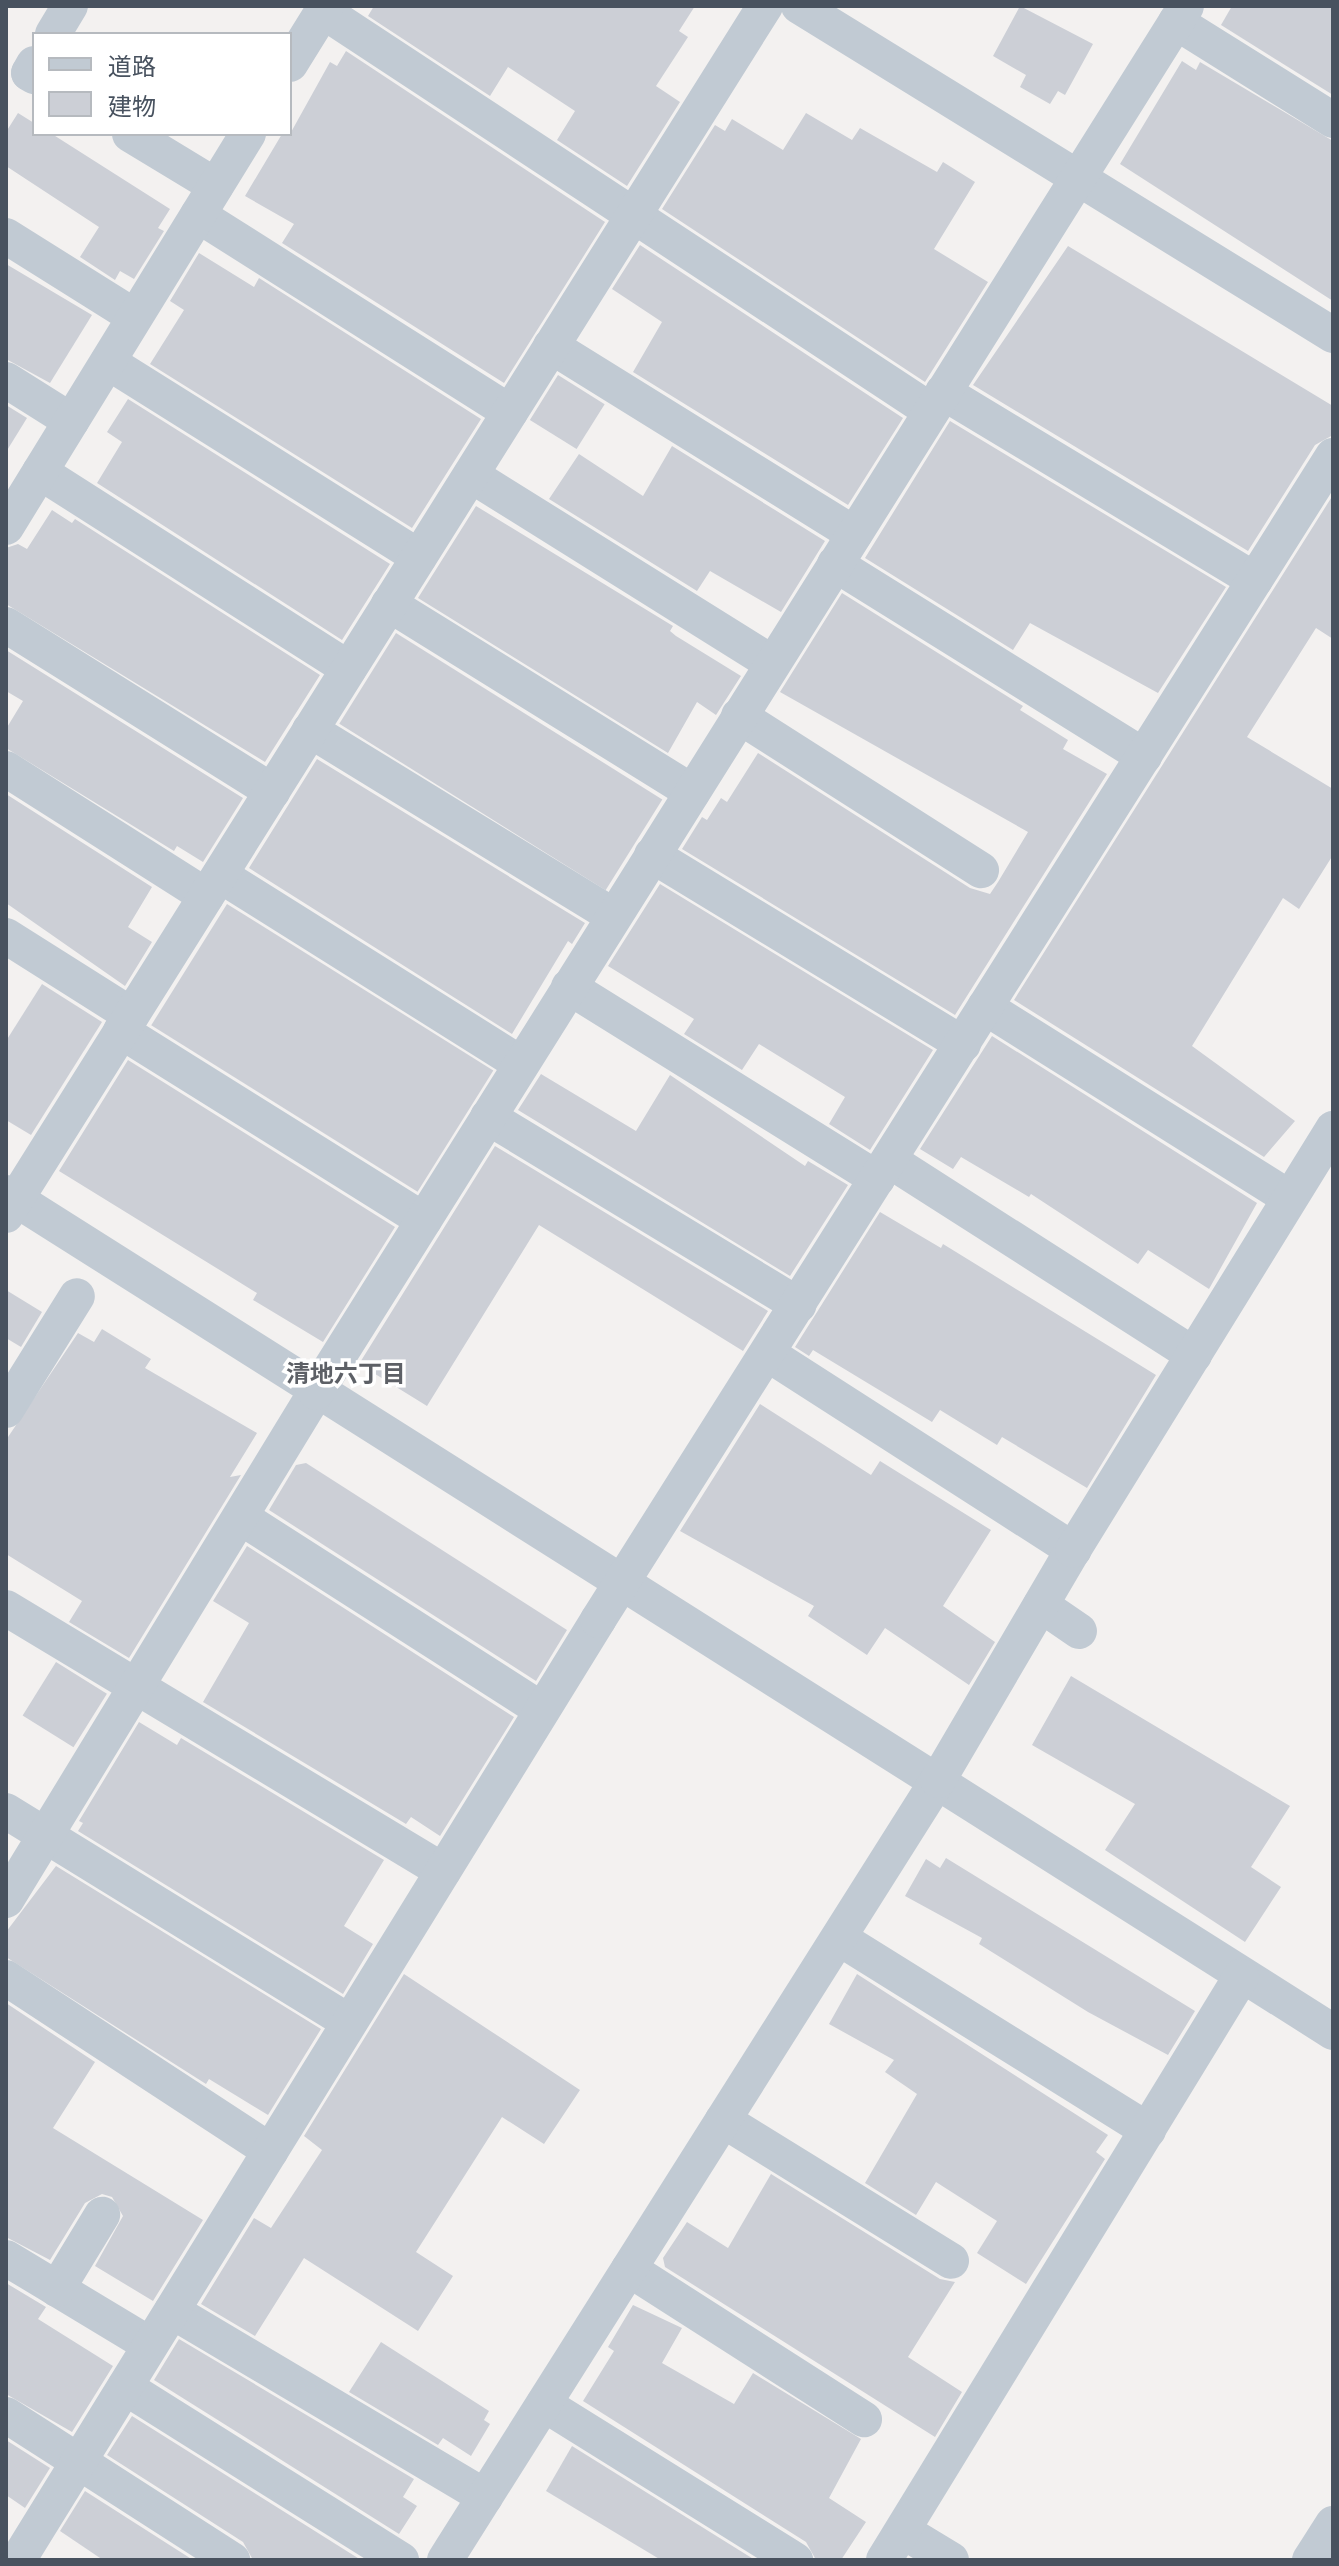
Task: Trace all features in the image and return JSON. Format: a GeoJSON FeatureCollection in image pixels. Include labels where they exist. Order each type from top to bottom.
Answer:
{"type":"FeatureCollection","features":[{"type":"Feature","properties":{"kind":"street"},"geometry":{"type":"LineString","coordinates":[[54,32],[70,6]]}},
{"type":"Feature","properties":{"kind":"street"},"geometry":{"type":"LineString","coordinates":[[765,6],[213,886],[9,1202],[624,1581],[1241,1977],[1333,2032]]}},
{"type":"Feature","properties":{"kind":"street"},"geometry":{"type":"LineString","coordinates":[[799,6],[1333,335]]}},
{"type":"Feature","properties":{"kind":"street"},"geometry":{"type":"LineString","coordinates":[[292,61],[324,9],[634,215],[937,402],[1255,580]]}},
{"type":"Feature","properties":{"kind":"street"},"geometry":{"type":"LineString","coordinates":[[6,1900],[242,1518],[316,1392],[1181,14],[1333,120]]}},
{"type":"Feature","properties":{"kind":"street"},"geometry":{"type":"LineString","coordinates":[[132,136],[207,201],[510,412]]}},
{"type":"Feature","properties":{"kind":"street"},"geometry":{"type":"LineString","coordinates":[[6,527],[247,136]]}},
{"type":"Feature","properties":{"kind":"street"},"geometry":{"type":"LineString","coordinates":[[6,236],[135,317]]}},
{"type":"Feature","properties":{"kind":"street"},"geometry":{"type":"LineString","coordinates":[[551,346],[1144,756]]}},
{"type":"Feature","properties":{"kind":"street"},"geometry":{"type":"LineString","coordinates":[[108,362],[419,557]]}},
{"type":"Feature","properties":{"kind":"street"},"geometry":{"type":"LineString","coordinates":[[6,380],[71,421]]}},
{"type":"Feature","properties":{"kind":"street"},"geometry":{"type":"LineString","coordinates":[[18,2560],[542,1710],[1255,580],[1320,507],[1333,456]]}},
{"type":"Feature","properties":{"kind":"street"},"geometry":{"type":"LineString","coordinates":[[40,472],[349,669]]}},
{"type":"Feature","properties":{"kind":"street"},"geometry":{"type":"LineString","coordinates":[[471,475],[772,663]]}},
{"type":"Feature","properties":{"kind":"street"},"geometry":{"type":"LineString","coordinates":[[389,604],[692,792]]}},
{"type":"Feature","properties":{"kind":"street"},"geometry":{"type":"LineString","coordinates":[[6,625],[272,791]]}},
{"type":"Feature","properties":{"kind":"street"},"geometry":{"type":"LineString","coordinates":[[739,716],[981,870]]}},
{"type":"Feature","properties":{"kind":"street"},"geometry":{"type":"LineString","coordinates":[[310,730],[614,916]]}},
{"type":"Feature","properties":{"kind":"street"},"geometry":{"type":"LineString","coordinates":[[6,769],[521,1064]]}},
{"type":"Feature","properties":{"kind":"street"},"geometry":{"type":"LineString","coordinates":[[652,855],[963,1044]]}},
{"type":"Feature","properties":{"kind":"street"},"geometry":{"type":"LineString","coordinates":[[6,936],[126,1023],[424,1220]]}},
{"type":"Feature","properties":{"kind":"street"},"geometry":{"type":"LineString","coordinates":[[569,987],[1194,1355]]}},
{"type":"Feature","properties":{"kind":"street"},"geometry":{"type":"LineString","coordinates":[[985,1007],[1289,1198]]}},
{"type":"Feature","properties":{"kind":"street"},"geometry":{"type":"LineString","coordinates":[[488,1117],[798,1305]]}},
{"type":"Feature","properties":{"kind":"street"},"geometry":{"type":"LineString","coordinates":[[445,2560],[938,1780],[1073,1550],[1333,1129]]}},
{"type":"Feature","properties":{"kind":"street"},"geometry":{"type":"LineString","coordinates":[[6,1410],[77,1296]]}},
{"type":"Feature","properties":{"kind":"street"},"geometry":{"type":"LineString","coordinates":[[768,1354],[1073,1550]]}},
{"type":"Feature","properties":{"kind":"street"},"geometry":{"type":"LineString","coordinates":[[242,1518],[542,1710]]}},
{"type":"Feature","properties":{"kind":"street"},"geometry":{"type":"LineString","coordinates":[[1041,1605],[1079,1631]]}},
{"type":"Feature","properties":{"kind":"street"},"geometry":{"type":"LineString","coordinates":[[6,1608],[443,1871]]}},
{"type":"Feature","properties":{"kind":"street"},"geometry":{"type":"LineString","coordinates":[[6,1811],[349,2022]]}},
{"type":"Feature","properties":{"kind":"street"},"geometry":{"type":"LineString","coordinates":[[839,1938],[1148,2130]]}},
{"type":"Feature","properties":{"kind":"street"},"geometry":{"type":"LineString","coordinates":[[951,2560],[894,2545],[1241,1977]]}},
{"type":"Feature","properties":{"kind":"street"},"geometry":{"type":"LineString","coordinates":[[6,1978],[270,2151]]}},
{"type":"Feature","properties":{"kind":"street"},"geometry":{"type":"LineString","coordinates":[[723,2120],[951,2261]]}},
{"type":"Feature","properties":{"kind":"street"},"geometry":{"type":"LineString","coordinates":[[57,2289],[102,2215]]}},
{"type":"Feature","properties":{"kind":"street"},"geometry":{"type":"LineString","coordinates":[[6,2258],[150,2345]]}},
{"type":"Feature","properties":{"kind":"street"},"geometry":{"type":"LineString","coordinates":[[629,2269],[864,2419]]}},
{"type":"Feature","properties":{"kind":"street"},"geometry":{"type":"LineString","coordinates":[[172,2311],[485,2497]]}},
{"type":"Feature","properties":{"kind":"street"},"geometry":{"type":"LineString","coordinates":[[125,2387],[401,2560]]}},
{"type":"Feature","properties":{"kind":"street"},"geometry":{"type":"LineString","coordinates":[[544,2404],[795,2560]]}},
{"type":"Feature","properties":{"kind":"street"},"geometry":{"type":"LineString","coordinates":[[6,2415],[232,2560]]}},
{"type":"Feature","properties":{"kind":"street"},"geometry":{"type":"LineString","coordinates":[[1310,2560],[1333,2524]]}},
{"type":"Feature","properties":{"kind":"building"},"geometry":{"type":"Polygon","coordinates":[[[374,6],[695,6],[679,31],[688,37],[656,86],[680,102],[627,186],[557,140],[575,111],[508,67],[490,96],[368,16],[374,6]]]}},
{"type":"Feature","properties":{"kind":"building"},"geometry":{"type":"Polygon","coordinates":[[[1020,6],[1093,44],[1065,95],[1058,91],[1050,104],[1020,87],[1026,75],[993,56],[1020,6]]]}},
{"type":"Feature","properties":{"kind":"building"},"geometry":{"type":"Polygon","coordinates":[[[1232,6],[1333,6],[1333,95],[1221,25],[1232,6]]]}},
{"type":"Feature","properties":{"kind":"building"},"geometry":{"type":"Polygon","coordinates":[[[346,51],[605,222],[504,383],[282,243],[294,224],[245,196],[281,136],[292,136],[292,130],[330,62],[337,66],[346,51]]]}},
{"type":"Feature","properties":{"kind":"building"},"geometry":{"type":"Polygon","coordinates":[[[1182,61],[1196,70],[1200,62],[1333,141],[1333,301],[1120,164],[1182,61]]]}},
{"type":"Feature","properties":{"kind":"building"},"geometry":{"type":"Polygon","coordinates":[[[18,113],[32,122],[32,136],[55,136],[170,209],[158,228],[164,231],[134,279],[120,271],[115,280],[80,257],[99,227],[6,166],[6,132],[18,113]]]}},
{"type":"Feature","properties":{"kind":"building"},"geometry":{"type":"Polygon","coordinates":[[[806,113],[852,140],[860,128],[937,172],[943,162],[975,182],[934,249],[988,282],[925,382],[662,209],[715,125],[725,131],[732,119],[783,150],[806,113]]]}},
{"type":"Feature","properties":{"kind":"building"},"geometry":{"type":"Polygon","coordinates":[[[640,245],[903,418],[848,505],[633,372],[662,322],[612,289],[640,245]]]}},
{"type":"Feature","properties":{"kind":"building"},"geometry":{"type":"Polygon","coordinates":[[[1068,246],[1333,406],[1333,435],[1315,445],[1248,551],[973,385],[1068,246]]]}},
{"type":"Feature","properties":{"kind":"building"},"geometry":{"type":"Polygon","coordinates":[[[199,253],[254,287],[259,278],[481,419],[412,528],[150,364],[184,310],[170,301],[199,253]]]}},
{"type":"Feature","properties":{"kind":"building"},"geometry":{"type":"Polygon","coordinates":[[[6,264],[92,315],[50,383],[6,359],[6,264]]]}},
{"type":"Feature","properties":{"kind":"building"},"geometry":{"type":"Polygon","coordinates":[[[558,375],[605,404],[577,449],[530,420],[558,375]]]}},
{"type":"Feature","properties":{"kind":"building"},"geometry":{"type":"Polygon","coordinates":[[[128,399],[390,564],[342,640],[97,483],[122,442],[107,432],[128,399]]]}},
{"type":"Feature","properties":{"kind":"building"},"geometry":{"type":"Polygon","coordinates":[[[6,405],[27,418],[6,452],[6,405]]]}},
{"type":"Feature","properties":{"kind":"building"},"geometry":{"type":"Polygon","coordinates":[[[950,421],[1226,587],[1158,693],[1030,623],[1013,650],[865,558],[950,421]]]}},
{"type":"Feature","properties":{"kind":"building"},"geometry":{"type":"Polygon","coordinates":[[[672,446],[825,541],[781,612],[710,571],[697,591],[549,499],[579,454],[643,496],[672,446]]]}},
{"type":"Feature","properties":{"kind":"building"},"geometry":{"type":"Polygon","coordinates":[[[1333,495],[1333,639],[1316,628],[1247,737],[1333,789],[1333,855],[1299,909],[1283,898],[1192,1046],[1295,1121],[1264,1157],[1014,1000],[1333,495]]]}},
{"type":"Feature","properties":{"kind":"building"},"geometry":{"type":"Polygon","coordinates":[[[476,506],[673,626],[670,631],[676,636],[741,676],[716,715],[697,702],[668,753],[418,598],[476,506]]]}},
{"type":"Feature","properties":{"kind":"building"},"geometry":{"type":"Polygon","coordinates":[[[52,510],[72,523],[75,519],[320,675],[265,762],[6,604],[6,548],[18,544],[27,549],[52,510]]]}},
{"type":"Feature","properties":{"kind":"building"},"geometry":{"type":"Polygon","coordinates":[[[842,593],[1023,706],[1020,710],[1068,740],[1063,749],[1107,774],[955,1015],[682,849],[702,817],[707,820],[721,798],[727,802],[758,753],[970,888],[990,894],[998,882],[1028,832],[780,692],[842,593]]]}},
{"type":"Feature","properties":{"kind":"building"},"geometry":{"type":"Polygon","coordinates":[[[396,633],[662,799],[606,890],[339,724],[396,633]]]}},
{"type":"Feature","properties":{"kind":"building"},"geometry":{"type":"Polygon","coordinates":[[[6,650],[243,798],[203,862],[177,846],[174,851],[6,748],[6,729],[23,701],[6,691],[6,650]]]}},
{"type":"Feature","properties":{"kind":"building"},"geometry":{"type":"Polygon","coordinates":[[[317,759],[585,923],[572,944],[568,941],[512,1034],[249,868],[317,759]]]}},
{"type":"Feature","properties":{"kind":"building"},"geometry":{"type":"Polygon","coordinates":[[[6,794],[152,887],[128,927],[152,942],[125,986],[6,903],[6,794]]]}},
{"type":"Feature","properties":{"kind":"building"},"geometry":{"type":"Polygon","coordinates":[[[660,884],[933,1050],[870,1150],[829,1124],[845,1097],[759,1044],[742,1070],[684,1034],[694,1019],[608,966],[660,884]]]}},
{"type":"Feature","properties":{"kind":"building"},"geometry":{"type":"Polygon","coordinates":[[[227,904],[493,1070],[418,1192],[151,1025],[227,904]]]}},
{"type":"Feature","properties":{"kind":"building"},"geometry":{"type":"Polygon","coordinates":[[[42,984],[102,1022],[31,1135],[6,1120],[6,1041],[42,984]]]}},
{"type":"Feature","properties":{"kind":"building"},"geometry":{"type":"Polygon","coordinates":[[[992,1036],[1257,1203],[1209,1289],[1148,1250],[1138,1264],[1031,1194],[1029,1197],[961,1157],[953,1169],[920,1149],[992,1036]]]}},
{"type":"Feature","properties":{"kind":"building"},"geometry":{"type":"Polygon","coordinates":[[[128,1060],[395,1227],[323,1342],[253,1300],[257,1293],[59,1171],[128,1060]]]}},
{"type":"Feature","properties":{"kind":"building"},"geometry":{"type":"Polygon","coordinates":[[[541,1074],[636,1131],[670,1075],[805,1166],[808,1161],[848,1185],[790,1276],[518,1110],[541,1074]]]}},
{"type":"Feature","properties":{"kind":"building"},"geometry":{"type":"Polygon","coordinates":[[[495,1146],[768,1311],[743,1351],[539,1225],[427,1406],[359,1364],[495,1146]]]}},
{"type":"Feature","properties":{"kind":"building"},"geometry":{"type":"Polygon","coordinates":[[[880,1212],[941,1248],[943,1244],[1156,1375],[1087,1488],[1002,1437],[997,1445],[940,1410],[932,1422],[813,1350],[809,1356],[795,1347],[880,1212]]]}},
{"type":"Feature","properties":{"kind":"building"},"geometry":{"type":"Polygon","coordinates":[[[6,1290],[42,1312],[21,1347],[6,1338],[6,1290]]]}},
{"type":"Feature","properties":{"kind":"building"},"geometry":{"type":"Polygon","coordinates":[[[102,1329],[151,1359],[145,1368],[257,1433],[230,1477],[241,1475],[129,1658],[69,1622],[82,1601],[6,1554],[6,1440],[78,1333],[94,1342],[102,1329]]]}},
{"type":"Feature","properties":{"kind":"building"},"geometry":{"type":"Polygon","coordinates":[[[760,1404],[871,1475],[880,1461],[991,1530],[943,1606],[995,1642],[969,1685],[885,1628],[867,1655],[808,1616],[814,1606],[680,1531],[760,1404]]]}},
{"type":"Feature","properties":{"kind":"building"},"geometry":{"type":"Polygon","coordinates":[[[306,1463],[567,1630],[536,1681],[269,1510],[296,1465],[306,1463]]]}},
{"type":"Feature","properties":{"kind":"building"},"geometry":{"type":"Polygon","coordinates":[[[247,1546],[514,1717],[440,1836],[411,1817],[406,1824],[203,1702],[249,1623],[213,1601],[247,1546]]]}},
{"type":"Feature","properties":{"kind":"building"},"geometry":{"type":"Polygon","coordinates":[[[56,1662],[107,1694],[73,1747],[23,1715],[56,1662]]]}},
{"type":"Feature","properties":{"kind":"building"},"geometry":{"type":"Polygon","coordinates":[[[1071,1676],[1290,1806],[1251,1867],[1281,1887],[1245,1942],[1105,1850],[1135,1804],[1032,1745],[1071,1676]]]}},
{"type":"Feature","properties":{"kind":"building"},"geometry":{"type":"Polygon","coordinates":[[[139,1722],[177,1745],[181,1738],[384,1860],[344,1926],[373,1944],[343,1994],[78,1831],[83,1823],[79,1821],[139,1722]]]}},
{"type":"Feature","properties":{"kind":"building"},"geometry":{"type":"Polygon","coordinates":[[[946,1858],[1195,2011],[1168,2055],[1088,2012],[979,1944],[982,1938],[905,1896],[926,1859],[940,1868],[946,1858]]]}},
{"type":"Feature","properties":{"kind":"building"},"geometry":{"type":"Polygon","coordinates":[[[56,1866],[321,2029],[268,2115],[209,2079],[206,2084],[6,1957],[6,1932],[56,1866]]]}},
{"type":"Feature","properties":{"kind":"building"},"geometry":{"type":"Polygon","coordinates":[[[404,1974],[580,2090],[544,2144],[502,2117],[416,2252],[453,2276],[418,2331],[304,2258],[255,2336],[201,2304],[254,2218],[271,2228],[322,2150],[304,2136],[404,1974]]]}},
{"type":"Feature","properties":{"kind":"building"},"geometry":{"type":"Polygon","coordinates":[[[857,1974],[1108,2135],[1096,2152],[1105,2159],[1026,2284],[977,2253],[997,2221],[936,2182],[916,2215],[865,2183],[917,2094],[885,2072],[894,2060],[829,2024],[857,1974]]]}},
{"type":"Feature","properties":{"kind":"building"},"geometry":{"type":"Polygon","coordinates":[[[6,2003],[95,2062],[53,2128],[203,2220],[153,2301],[95,2266],[123,2216],[112,2197],[102,2194],[85,2203],[50,2260],[6,2237],[6,2003]]]}},
{"type":"Feature","properties":{"kind":"building"},"geometry":{"type":"Polygon","coordinates":[[[771,2174],[940,2279],[955,2282],[908,2357],[962,2392],[935,2437],[665,2267],[663,2258],[687,2222],[728,2248],[771,2174]]]}},
{"type":"Feature","properties":{"kind":"building"},"geometry":{"type":"Polygon","coordinates":[[[6,2283],[46,2307],[38,2319],[113,2366],[72,2432],[6,2394],[6,2283]]]}},
{"type":"Feature","properties":{"kind":"building"},"geometry":{"type":"Polygon","coordinates":[[[633,2305],[682,2328],[662,2363],[734,2404],[753,2373],[861,2439],[829,2498],[866,2522],[841,2560],[816,2560],[806,2542],[583,2401],[614,2351],[608,2347],[633,2305]]]}},
{"type":"Feature","properties":{"kind":"building"},"geometry":{"type":"Polygon","coordinates":[[[179,2339],[414,2479],[403,2497],[417,2506],[399,2534],[154,2380],[179,2339]]]}},
{"type":"Feature","properties":{"kind":"building"},"geometry":{"type":"Polygon","coordinates":[[[381,2342],[489,2411],[484,2420],[490,2424],[471,2456],[443,2438],[438,2445],[349,2392],[381,2342]]]}},
{"type":"Feature","properties":{"kind":"building"},"geometry":{"type":"Polygon","coordinates":[[[132,2416],[361,2560],[253,2560],[243,2542],[107,2455],[132,2416]]]}},
{"type":"Feature","properties":{"kind":"building"},"geometry":{"type":"Polygon","coordinates":[[[6,2440],[50,2468],[25,2508],[6,2495],[6,2440]]]}},
{"type":"Feature","properties":{"kind":"building"},"geometry":{"type":"Polygon","coordinates":[[[572,2446],[755,2560],[661,2560],[546,2491],[572,2446]]]}},
{"type":"Feature","properties":{"kind":"building"},"geometry":{"type":"Polygon","coordinates":[[[85,2491],[193,2560],[103,2560],[60,2531],[85,2491]]]}},
{"type":"Feature","properties":{"kind":"district","name":"清地六丁目"},"geometry":{"type":"Point","coordinates":[346,1375]}}]}
